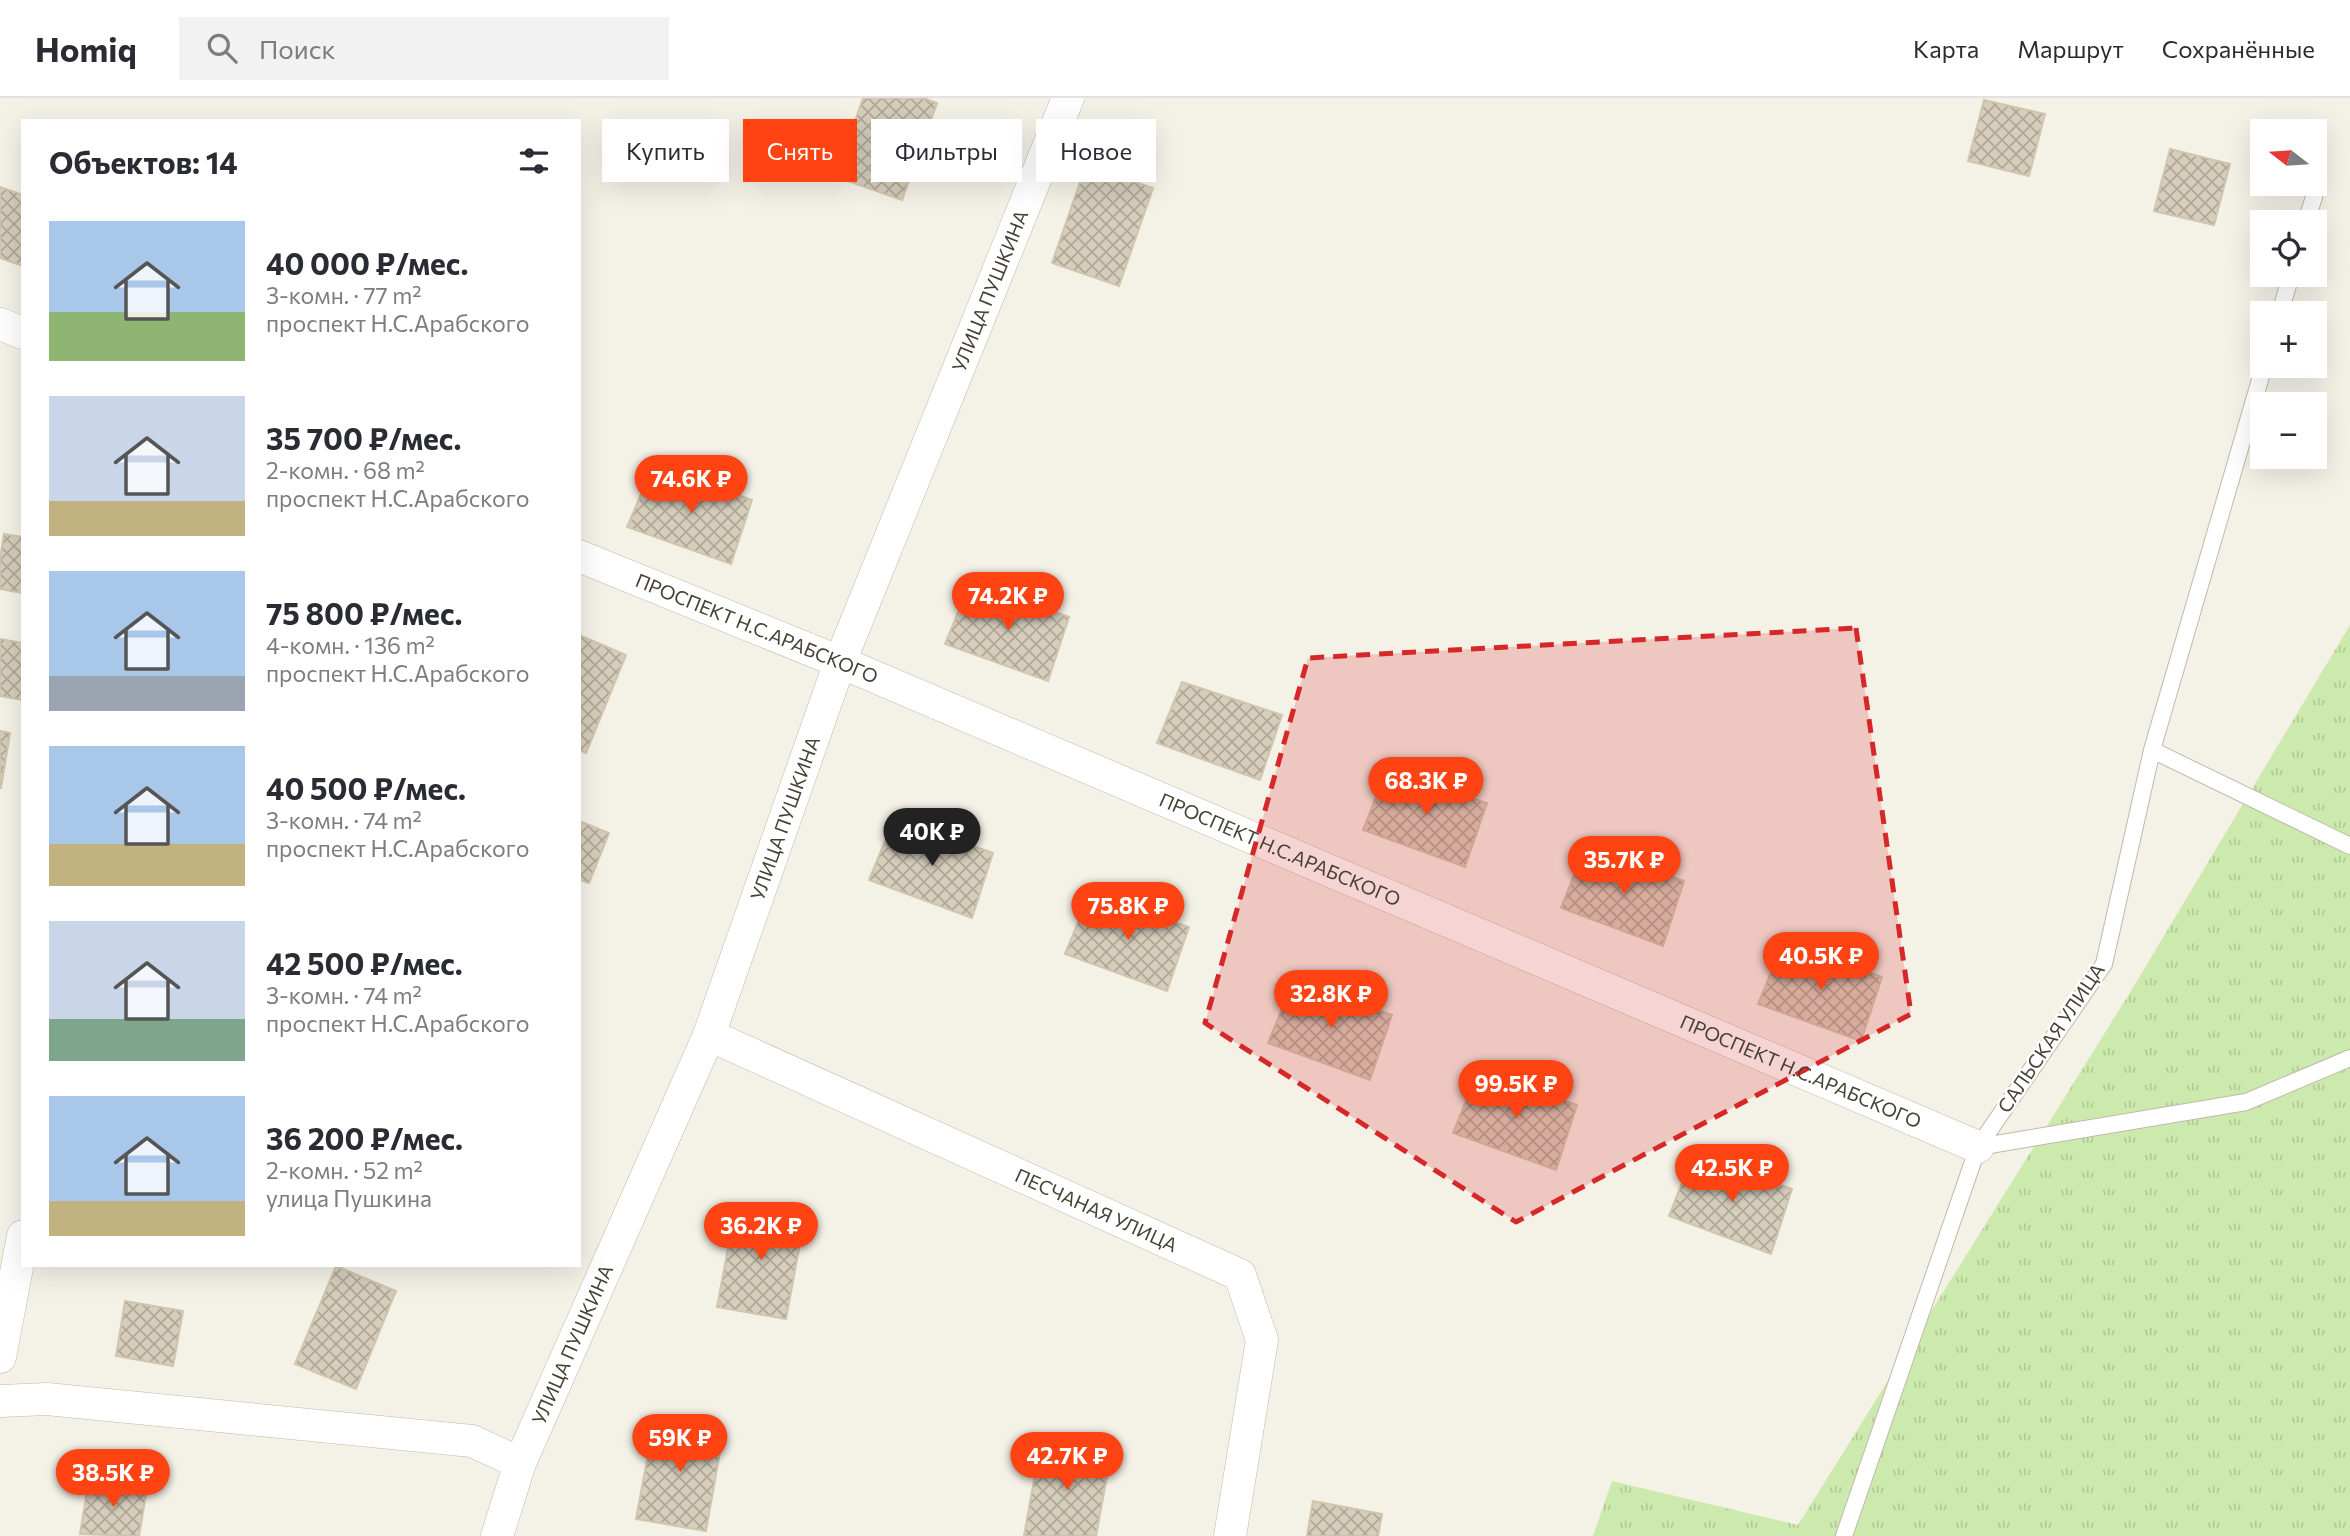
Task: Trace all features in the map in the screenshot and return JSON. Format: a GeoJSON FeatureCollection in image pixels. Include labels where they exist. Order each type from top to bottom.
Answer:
{"type":"FeatureCollection","features":[{"type":"Feature","properties":{"kind":"street","name":"УЛИЦА ПУШКИНА"},"geometry":{"type":"LineString","coordinates":[[497,1536],[520,1463],[709,1035],[840,663],[1068,98]]}},
{"type":"Feature","properties":{"kind":"street"},"geometry":{"type":"LineString","coordinates":[[0,324],[21,332]]}},
{"type":"Feature","properties":{"kind":"street","name":"ПРОСПЕКТ Н.С.АРАБСКОГО"},"geometry":{"type":"LineString","coordinates":[[581,557],[840,663],[1978,1147]]}},
{"type":"Feature","properties":{"kind":"street","name":"ПЕСЧАНАЯ УЛИЦА"},"geometry":{"type":"LineString","coordinates":[[709,1035],[1240,1275],[1262,1340],[1230,1536]]}},
{"type":"Feature","properties":{"kind":"street"},"geometry":{"type":"LineString","coordinates":[[0,1357],[21,1247]]}},
{"type":"Feature","properties":{"kind":"street"},"geometry":{"type":"LineString","coordinates":[[0,1401],[47,1399],[472,1441],[520,1463]]}},
{"type":"Feature","properties":{"kind":"lane"},"geometry":{"type":"LineString","coordinates":[[2310,210],[2314,197]]}},
{"type":"Feature","properties":{"kind":"lane","name":"САЛЬСКАЯ УЛИЦА"},"geometry":{"type":"LineString","coordinates":[[1844,1536],[1978,1147],[2104,964],[2152,750],[2260,378]]}},
{"type":"Feature","properties":{"kind":"lane"},"geometry":{"type":"LineString","coordinates":[[2152,750],[2350,846]]}},
{"type":"Feature","properties":{"kind":"lane"},"geometry":{"type":"LineString","coordinates":[[1978,1147],[2246,1102],[2350,1058]]}},
{"type":"Feature","properties":{"kind":"highlighted area"},"geometry":{"type":"Polygon","coordinates":[[[1856,628],[1911,1014],[1516,1222],[1205,1023],[1308,658],[1856,628]]]}},
{"type":"Feature","properties":{"kind":"green space"},"geometry":{"type":"Polygon","coordinates":[[[2350,625],[2350,1536],[1593,1536],[1612,1481],[1798,1525],[2131,991],[2350,625]]]}},
{"type":"Feature","properties":{"kind":"building"},"geometry":{"type":"Polygon","coordinates":[[[863,98],[923,98],[937,103],[931,119],[871,119],[871,182],[908,182],[902,200],[850,182],[857,182],[856,119],[863,98]]]}},
{"type":"Feature","properties":{"kind":"building"},"geometry":{"type":"Polygon","coordinates":[[[1984,100],[2045,114],[2029,176],[1968,161],[1984,100]]]}},
{"type":"Feature","properties":{"kind":"building"},"geometry":{"type":"Polygon","coordinates":[[[2170,149],[2230,164],[2214,225],[2154,211],[2170,149]]]}},
{"type":"Feature","properties":{"kind":"building"},"geometry":{"type":"Polygon","coordinates":[[[1080,182],[1136,182],[1153,188],[1119,286],[1052,263],[1080,182]]]}},
{"type":"Feature","properties":{"kind":"building"},"geometry":{"type":"Polygon","coordinates":[[[0,187],[21,194],[21,265],[0,258],[0,187]]]}},
{"type":"Feature","properties":{"kind":"building"},"geometry":{"type":"Polygon","coordinates":[[[653,466],[752,500],[731,564],[627,527],[653,466]]]}},
{"type":"Feature","properties":{"kind":"building"},"geometry":{"type":"Polygon","coordinates":[[[4,534],[21,537],[21,593],[0,589],[0,559],[4,534]]]}},
{"type":"Feature","properties":{"kind":"building"},"geometry":{"type":"Polygon","coordinates":[[[970,583],[1069,617],[1048,681],[945,644],[970,583]]]}},
{"type":"Feature","properties":{"kind":"building"},"geometry":{"type":"Polygon","coordinates":[[[581,636],[626,655],[586,753],[581,751],[581,636]]]}},
{"type":"Feature","properties":{"kind":"building"},"geometry":{"type":"Polygon","coordinates":[[[0,639],[21,643],[21,700],[0,696],[0,639]]]}},
{"type":"Feature","properties":{"kind":"building"},"geometry":{"type":"Polygon","coordinates":[[[1182,682],[1282,715],[1260,780],[1157,743],[1182,682]]]}},
{"type":"Feature","properties":{"kind":"building"},"geometry":{"type":"Polygon","coordinates":[[[0,731],[10,733],[1,788],[0,788],[0,731]]]}},
{"type":"Feature","properties":{"kind":"building"},"geometry":{"type":"Polygon","coordinates":[[[1387,769],[1487,803],[1465,867],[1363,830],[1387,769]]]}},
{"type":"Feature","properties":{"kind":"building"},"geometry":{"type":"Polygon","coordinates":[[[894,819],[993,853],[972,918],[869,880],[894,819]]]}},
{"type":"Feature","properties":{"kind":"building"},"geometry":{"type":"Polygon","coordinates":[[[581,822],[609,833],[589,883],[581,881],[581,822]]]}},
{"type":"Feature","properties":{"kind":"building"},"geometry":{"type":"Polygon","coordinates":[[[1585,847],[1684,881],[1663,946],[1561,908],[1585,847]]]}},
{"type":"Feature","properties":{"kind":"building"},"geometry":{"type":"Polygon","coordinates":[[[1090,893],[1189,927],[1167,991],[1065,954],[1090,893]]]}},
{"type":"Feature","properties":{"kind":"building"},"geometry":{"type":"Polygon","coordinates":[[[1783,943],[1882,977],[1861,1041],[1758,1004],[1783,943]]]}},
{"type":"Feature","properties":{"kind":"building"},"geometry":{"type":"Polygon","coordinates":[[[1293,982],[1392,1015],[1370,1080],[1268,1043],[1293,982]]]}},
{"type":"Feature","properties":{"kind":"building"},"geometry":{"type":"Polygon","coordinates":[[[1478,1072],[1577,1105],[1556,1170],[1453,1133],[1478,1072]]]}},
{"type":"Feature","properties":{"kind":"building"},"geometry":{"type":"Polygon","coordinates":[[[1693,1155],[1792,1189],[1771,1254],[1669,1216],[1693,1155]]]}},
{"type":"Feature","properties":{"kind":"building"},"geometry":{"type":"Polygon","coordinates":[[[736,1205],[805,1217],[786,1319],[717,1307],[736,1205]]]}},
{"type":"Feature","properties":{"kind":"building"},"geometry":{"type":"Polygon","coordinates":[[[336,1267],[396,1291],[356,1389],[295,1364],[336,1267]]]}},
{"type":"Feature","properties":{"kind":"building"},"geometry":{"type":"Polygon","coordinates":[[[125,1301],[183,1311],[173,1366],[116,1356],[125,1301]]]}},
{"type":"Feature","properties":{"kind":"building"},"geometry":{"type":"Polygon","coordinates":[[[655,1417],[724,1429],[706,1531],[636,1519],[655,1417]]]}},
{"type":"Feature","properties":{"kind":"building"},"geometry":{"type":"Polygon","coordinates":[[[1041,1441],[1111,1454],[1096,1536],[1024,1536],[1041,1441]]]}},
{"type":"Feature","properties":{"kind":"building"},"geometry":{"type":"Polygon","coordinates":[[[89,1479],[147,1489],[139,1536],[80,1534],[89,1479]]]}},
{"type":"Feature","properties":{"kind":"building"},"geometry":{"type":"Polygon","coordinates":[[[1313,1501],[1382,1514],[1378,1536],[1307,1536],[1313,1501]]]}}]}
